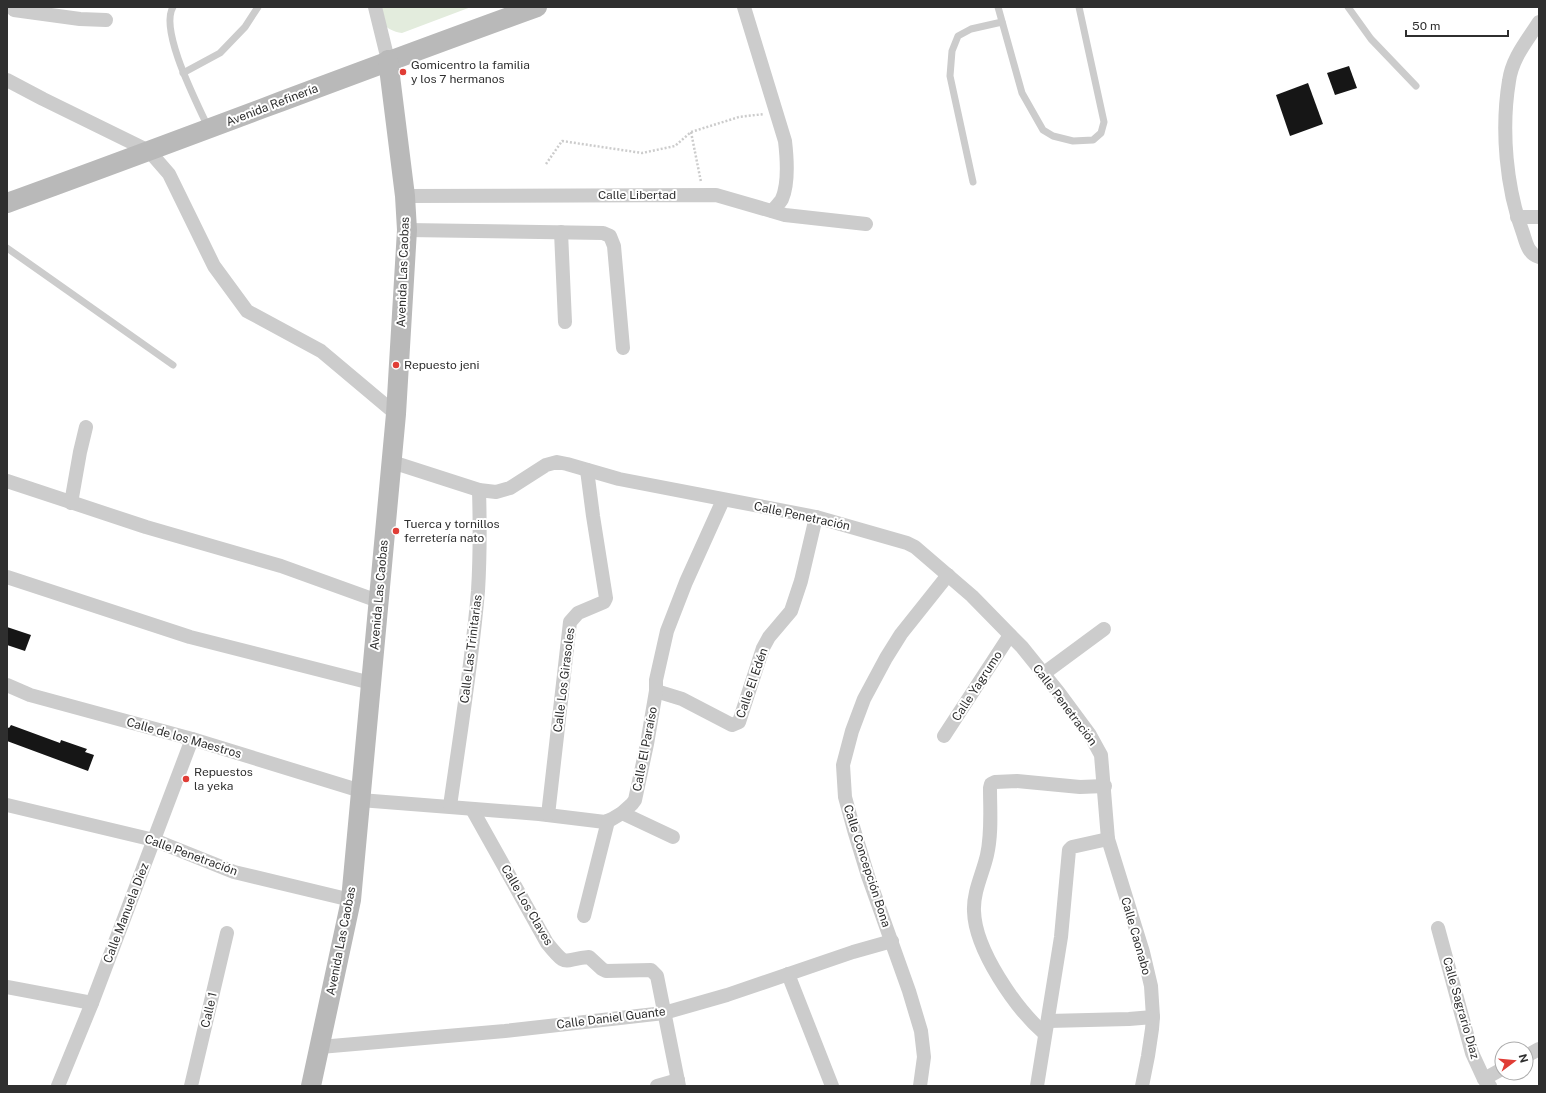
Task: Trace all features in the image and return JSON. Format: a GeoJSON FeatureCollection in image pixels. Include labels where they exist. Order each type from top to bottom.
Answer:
{"type":"FeatureCollection","features":[{"type":"Feature","properties":{"kind":"street","name":"Avenida Las Caobas"},"geometry":{"type":"LineString","coordinates":[[311,1086],[351,900],[392,462],[407,230],[405,196],[388,60],[375,7]]}},
{"type":"Feature","properties":{"kind":"street","name":"Avenida Refinería"},"geometry":{"type":"LineString","coordinates":[[7,204],[209,129],[388,60],[537,7]]}},
{"type":"Feature","properties":{"kind":"street"},"geometry":{"type":"LineString","coordinates":[[744,7],[785,141],[787,156],[785,190],[781,200],[772,211]]}},
{"type":"Feature","properties":{"kind":"street"},"geometry":{"type":"LineString","coordinates":[[13,11],[80,19],[106,20]]}},
{"type":"Feature","properties":{"kind":"street"},"geometry":{"type":"LineString","coordinates":[[1539,22],[1516,57],[1509,80],[1505,124],[1508,172],[1517,217],[1529,250],[1539,257]]}},
{"type":"Feature","properties":{"kind":"street"},"geometry":{"type":"LineString","coordinates":[[7,80],[149,151],[169,174],[214,266],[247,311],[321,351],[396,414]]}},
{"type":"Feature","properties":{"kind":"street","name":"Calle Libertad"},"geometry":{"type":"LineString","coordinates":[[405,196],[716,195],[785,215],[866,224]]}},
{"type":"Feature","properties":{"kind":"street"},"geometry":{"type":"LineString","coordinates":[[1517,217],[1539,217]]}},
{"type":"Feature","properties":{"kind":"street"},"geometry":{"type":"LineString","coordinates":[[407,230],[603,232],[610,236],[614,246],[623,348]]}},
{"type":"Feature","properties":{"kind":"street"},"geometry":{"type":"LineString","coordinates":[[561,232],[565,322]]}},
{"type":"Feature","properties":{"kind":"street"},"geometry":{"type":"LineString","coordinates":[[71,503],[86,427]]}},
{"type":"Feature","properties":{"kind":"street","name":"Calle Penetración"},"geometry":{"type":"LineString","coordinates":[[392,462],[479,490],[503,491],[521,482],[546,465],[551,463],[567,464],[619,479],[816,517],[907,543],[915,547],[972,596],[1010,635],[1059,693],[1098,748],[1101,755],[1105,786]]}},
{"type":"Feature","properties":{"kind":"street","name":"Calle Los Girasoles"},"geometry":{"type":"LineString","coordinates":[[548,815],[570,622],[578,613],[604,602],[606,598],[587,470]]}},
{"type":"Feature","properties":{"kind":"street"},"geometry":{"type":"LineString","coordinates":[[7,481],[146,527],[281,566],[378,601]]}},
{"type":"Feature","properties":{"kind":"street","name":"Calle Las Trinitarias"},"geometry":{"type":"LineString","coordinates":[[450,806],[460,741],[478,590],[480,527],[479,490]]}},
{"type":"Feature","properties":{"kind":"street","name":"Calle El Paraíso"},"geometry":{"type":"LineString","coordinates":[[608,821],[622,813],[635,800],[647,744],[656,691],[656,680],[667,631],[686,582],[723,500]]}},
{"type":"Feature","properties":{"kind":"street","name":"Calle El Edén"},"geometry":{"type":"LineString","coordinates":[[656,691],[682,699],[732,725],[739,722],[762,648],[769,637],[791,611],[804,567],[816,517]]}},
{"type":"Feature","properties":{"kind":"street","name":"Calle Concepción Bona"},"geometry":{"type":"LineString","coordinates":[[920,1086],[924,1057],[920,1031],[909,991],[868,876],[854,830],[845,797],[843,765],[852,731],[864,699],[878,672],[901,634],[948,575]]}},
{"type":"Feature","properties":{"kind":"street"},"geometry":{"type":"LineString","coordinates":[[7,577],[190,637],[371,683]]}},
{"type":"Feature","properties":{"kind":"street"},"geometry":{"type":"LineString","coordinates":[[1043,674],[1104,629]]}},
{"type":"Feature","properties":{"kind":"street","name":"Calle Yagrumo"},"geometry":{"type":"LineString","coordinates":[[944,736],[1010,635]]}},
{"type":"Feature","properties":{"kind":"street","name":"Calle de los Maestros"},"geometry":{"type":"LineString","coordinates":[[7,685],[30,695],[192,739],[360,796]]}},
{"type":"Feature","properties":{"kind":"street","name":"Calle Manuela Díez"},"geometry":{"type":"LineString","coordinates":[[58,1086],[92,1003],[192,739]]}},
{"type":"Feature","properties":{"kind":"street"},"geometry":{"type":"LineString","coordinates":[[1105,786],[1074,786],[1018,781],[995,782],[991,784],[990,837],[987,854],[975,897],[975,922],[982,945],[995,970],[1017,1005],[1028,1018],[1047,1027],[1152,1017]]}},
{"type":"Feature","properties":{"kind":"street","name":"Calle Caonabo"},"geometry":{"type":"LineString","coordinates":[[1105,786],[1108,839],[1143,952],[1151,986],[1152,1017],[1148,1056],[1142,1086]]}},
{"type":"Feature","properties":{"kind":"street"},"geometry":{"type":"LineString","coordinates":[[360,796],[472,809],[548,815],[605,822],[608,821],[584,916]]}},
{"type":"Feature","properties":{"kind":"street","name":"Calle Penetración"},"geometry":{"type":"LineString","coordinates":[[7,805],[154,840],[234,872],[351,900]]}},
{"type":"Feature","properties":{"kind":"street","name":"Calle Los Claves"},"geometry":{"type":"LineString","coordinates":[[472,809],[547,943],[560,958],[567,962],[589,957],[606,971],[651,970],[657,976],[664,1013]]}},
{"type":"Feature","properties":{"kind":"street"},"geometry":{"type":"LineString","coordinates":[[622,813],[673,837]]}},
{"type":"Feature","properties":{"kind":"street"},"geometry":{"type":"LineString","coordinates":[[1037,1086],[1061,938],[1069,850],[1072,847],[1108,839]]}},
{"type":"Feature","properties":{"kind":"street","name":"Calle Sagrario Díaz"},"geometry":{"type":"LineString","coordinates":[[1438,928],[1472,1053],[1487,1083]]}},
{"type":"Feature","properties":{"kind":"street","name":"Calle 1"},"geometry":{"type":"LineString","coordinates":[[191,1086],[227,933]]}},
{"type":"Feature","properties":{"kind":"street","name":"Calle Daniel Guante"},"geometry":{"type":"LineString","coordinates":[[320,1047],[505,1031],[664,1013],[727,995],[853,952],[892,941]]}},
{"type":"Feature","properties":{"kind":"street"},"geometry":{"type":"LineString","coordinates":[[788,974],[832,1086]]}},
{"type":"Feature","properties":{"kind":"street"},"geometry":{"type":"LineString","coordinates":[[7,987],[92,1003]]}},
{"type":"Feature","properties":{"kind":"street"},"geometry":{"type":"LineString","coordinates":[[657,1086],[678,1083],[664,1013]]}},
{"type":"Feature","properties":{"kind":"lane"},"geometry":{"type":"LineString","coordinates":[[173,7],[170,12],[174,45],[183,73],[209,129]]}},
{"type":"Feature","properties":{"kind":"lane"},"geometry":{"type":"LineString","coordinates":[[183,73],[220,53],[245,27],[258,7]]}},
{"type":"Feature","properties":{"kind":"lane"},"geometry":{"type":"LineString","coordinates":[[998,7],[1022,93],[1043,130],[1053,136],[1073,142],[1092,140],[1101,133],[1104,122],[1079,7]]}},
{"type":"Feature","properties":{"kind":"lane"},"geometry":{"type":"LineString","coordinates":[[1348,7],[1371,39],[1416,86]]}},
{"type":"Feature","properties":{"kind":"lane"},"geometry":{"type":"LineString","coordinates":[[973,182],[950,76],[952,51],[958,36],[971,29],[1002,22]]}},
{"type":"Feature","properties":{"kind":"lane"},"geometry":{"type":"LineString","coordinates":[[7,248],[173,365]]}},
{"type":"Feature","properties":{"kind":"path"},"geometry":{"type":"LineString","coordinates":[[546,164],[562,141],[642,153],[675,146],[691,132],[739,117],[764,114],[774,108]]}},
{"type":"Feature","properties":{"kind":"path"},"geometry":{"type":"LineString","coordinates":[[691,132],[703,195]]}},
{"type":"Feature","properties":{"kind":"green space"},"geometry":{"type":"Polygon","coordinates":[[[375,7],[471,7],[402,33],[391,30],[387,27],[382,21],[375,7]]]}},
{"type":"Feature","properties":{"kind":"building"},"geometry":{"type":"Polygon","coordinates":[[[1349,66],[1357,88],[1335,95],[1327,73],[1349,66]]]}},
{"type":"Feature","properties":{"kind":"building"},"geometry":{"type":"Polygon","coordinates":[[[1308,83],[1323,124],[1290,136],[1276,95],[1308,83]]]}},
{"type":"Feature","properties":{"kind":"building"},"geometry":{"type":"Polygon","coordinates":[[[7,627],[31,635],[25,651],[7,645],[7,627]]]}},
{"type":"Feature","properties":{"kind":"building"},"geometry":{"type":"Polygon","coordinates":[[[11,725],[60,743],[61,740],[87,749],[85,752],[94,755],[88,771],[7,741],[7,727],[9,728],[11,725]]]}},
{"type":"Feature","properties":{"kind":"place","name":"Gomicentro la familia y los 7 hermanos"},"geometry":{"type":"Point","coordinates":[403,72]}},
{"type":"Feature","properties":{"kind":"place","name":"Repuesto jeni"},"geometry":{"type":"Point","coordinates":[396,365]}},
{"type":"Feature","properties":{"kind":"place","name":"Tuerca y tornillos ferretería nato"},"geometry":{"type":"Point","coordinates":[396,531]}},
{"type":"Feature","properties":{"kind":"place","name":"Repuestos la yeka"},"geometry":{"type":"Point","coordinates":[186,779]}}]}
